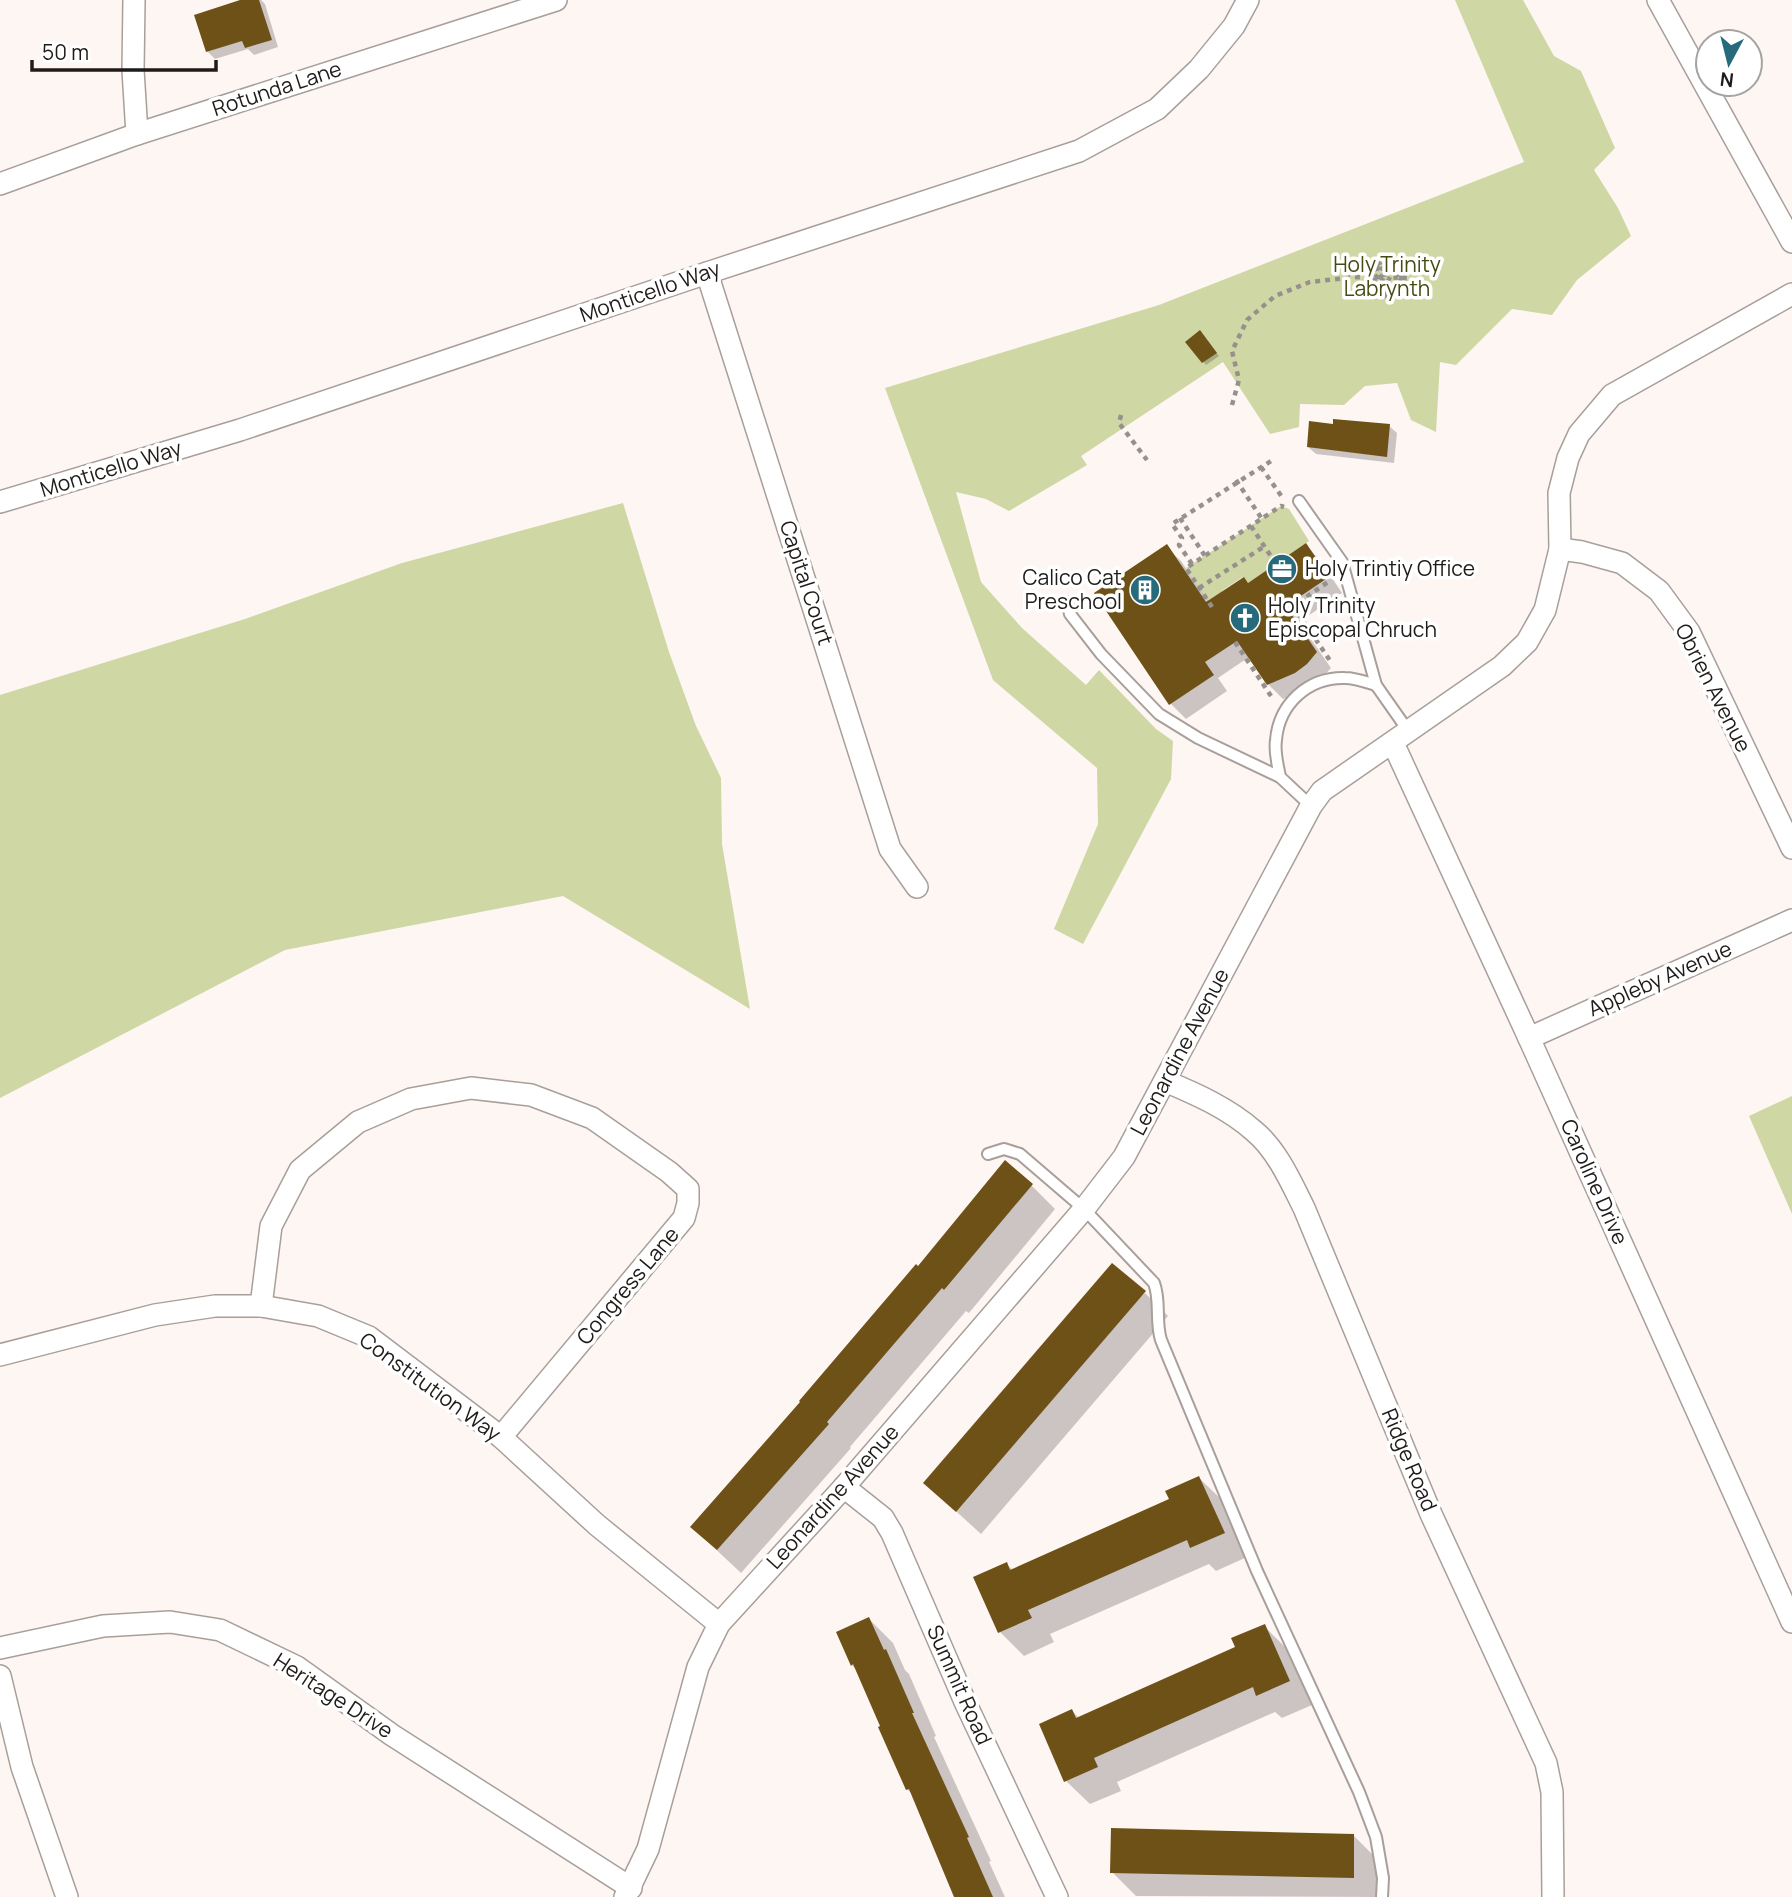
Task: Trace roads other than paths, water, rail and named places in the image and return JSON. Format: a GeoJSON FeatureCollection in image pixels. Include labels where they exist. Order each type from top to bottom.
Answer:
{"type":"FeatureCollection","features":[{"type":"Feature","properties":{"kind":"street"},"geometry":{"type":"LineString","coordinates":[[134,0],[137,134]]}},
{"type":"Feature","properties":{"kind":"street","name":"Rotunda Lane"},"geometry":{"type":"LineString","coordinates":[[0,184],[137,134],[556,0]]}},
{"type":"Feature","properties":{"kind":"street","name":"Monticello Way"},"geometry":{"type":"LineString","coordinates":[[0,502],[240,430],[1079,151],[1157,109],[1199,69],[1234,26],[1248,0]]}},
{"type":"Feature","properties":{"kind":"street"},"geometry":{"type":"LineString","coordinates":[[1658,0],[1792,242]]}},
{"type":"Feature","properties":{"kind":"street","name":"Capital Court"},"geometry":{"type":"LineString","coordinates":[[707,273],[890,849],[917,887]]}},
{"type":"Feature","properties":{"kind":"street","name":"Leonardine Avenue"},"geometry":{"type":"LineString","coordinates":[[628,1892],[648,1849],[698,1667],[719,1624],[844,1487],[1084,1209],[1124,1157],[1311,806],[1322,791],[1352,767],[1401,737],[1502,666],[1527,642],[1545,610],[1560,549],[1559,492],[1568,458],[1579,434],[1612,395],[1792,294]]}},
{"type":"Feature","properties":{"kind":"street","name":"Obrien Avenue"},"geometry":{"type":"LineString","coordinates":[[1560,549],[1622,563],[1659,591],[1689,632],[1792,848]]}},
{"type":"Feature","properties":{"kind":"street","name":"Caroline Drive"},"geometry":{"type":"LineString","coordinates":[[1401,737],[1529,1038],[1792,1622]]}},
{"type":"Feature","properties":{"kind":"street","name":"Appleby Avenue"},"geometry":{"type":"LineString","coordinates":[[1529,1038],[1792,920]]}},
{"type":"Feature","properties":{"kind":"street","name":"Ridge Road"},"geometry":{"type":"LineString","coordinates":[[1165,1080],[1210,1101],[1256,1132],[1282,1165],[1304,1208],[1431,1514],[1546,1763],[1552,1792],[1553,1897]]}},
{"type":"Feature","properties":{"kind":"street","name":"Congress Lane"},"geometry":{"type":"LineString","coordinates":[[261,1306],[271,1226],[282,1204],[300,1170],[358,1122],[411,1099],[471,1088],[531,1095],[592,1118],[669,1172],[688,1189],[684,1218],[501,1437]]}},
{"type":"Feature","properties":{"kind":"street","name":"Constitution Way"},"geometry":{"type":"LineString","coordinates":[[0,1355],[155,1315],[215,1306],[261,1306],[318,1316],[369,1337],[501,1437],[597,1525],[719,1624]]}},
{"type":"Feature","properties":{"kind":"street","name":"Summit Road"},"geometry":{"type":"LineString","coordinates":[[844,1487],[883,1518],[892,1533],[967,1704],[1057,1897]]}},
{"type":"Feature","properties":{"kind":"street","name":"Heritage Drive"},"geometry":{"type":"LineString","coordinates":[[0,1648],[103,1626],[170,1622],[220,1630],[297,1667],[392,1735],[628,1892]]}},
{"type":"Feature","properties":{"kind":"street"},"geometry":{"type":"LineString","coordinates":[[0,1676],[22,1767],[67,1897]]}},
{"type":"Feature","properties":{"kind":"lane"},"geometry":{"type":"LineString","coordinates":[[1299,501],[1342,562],[1376,685],[1401,737]]}},
{"type":"Feature","properties":{"kind":"lane"},"geometry":{"type":"LineString","coordinates":[[1067,602],[1070,614],[1101,653],[1158,714],[1198,738],[1280,778],[1311,806]]}},
{"type":"Feature","properties":{"kind":"lane"},"geometry":{"type":"LineString","coordinates":[[1280,778],[1275,755],[1276,738],[1283,714],[1290,702],[1315,682],[1341,678],[1376,685]]}},
{"type":"Feature","properties":{"kind":"lane"},"geometry":{"type":"LineString","coordinates":[[988,1154],[1004,1149],[1020,1154],[1084,1209],[1154,1283],[1158,1292],[1157,1326],[1161,1340],[1257,1571],[1340,1749],[1376,1837],[1383,1878],[1382,1897]]}},
{"type":"Feature","properties":{"kind":"place","name":"Holy Trintiy Office"},"geometry":{"type":"Point","coordinates":[1282,569]}},
{"type":"Feature","properties":{"kind":"place","name":"Calico Cat Preschool"},"geometry":{"type":"Point","coordinates":[1145,590]}},
{"type":"Feature","properties":{"kind":"place","name":"Holy Trinity Episcopal Chruch"},"geometry":{"type":"Point","coordinates":[1245,618]}},
{"type":"Feature","properties":{"kind":"park label","name":"Holy Trinity Labrynth"},"geometry":{"type":"Point","coordinates":[1387,277]}}]}
